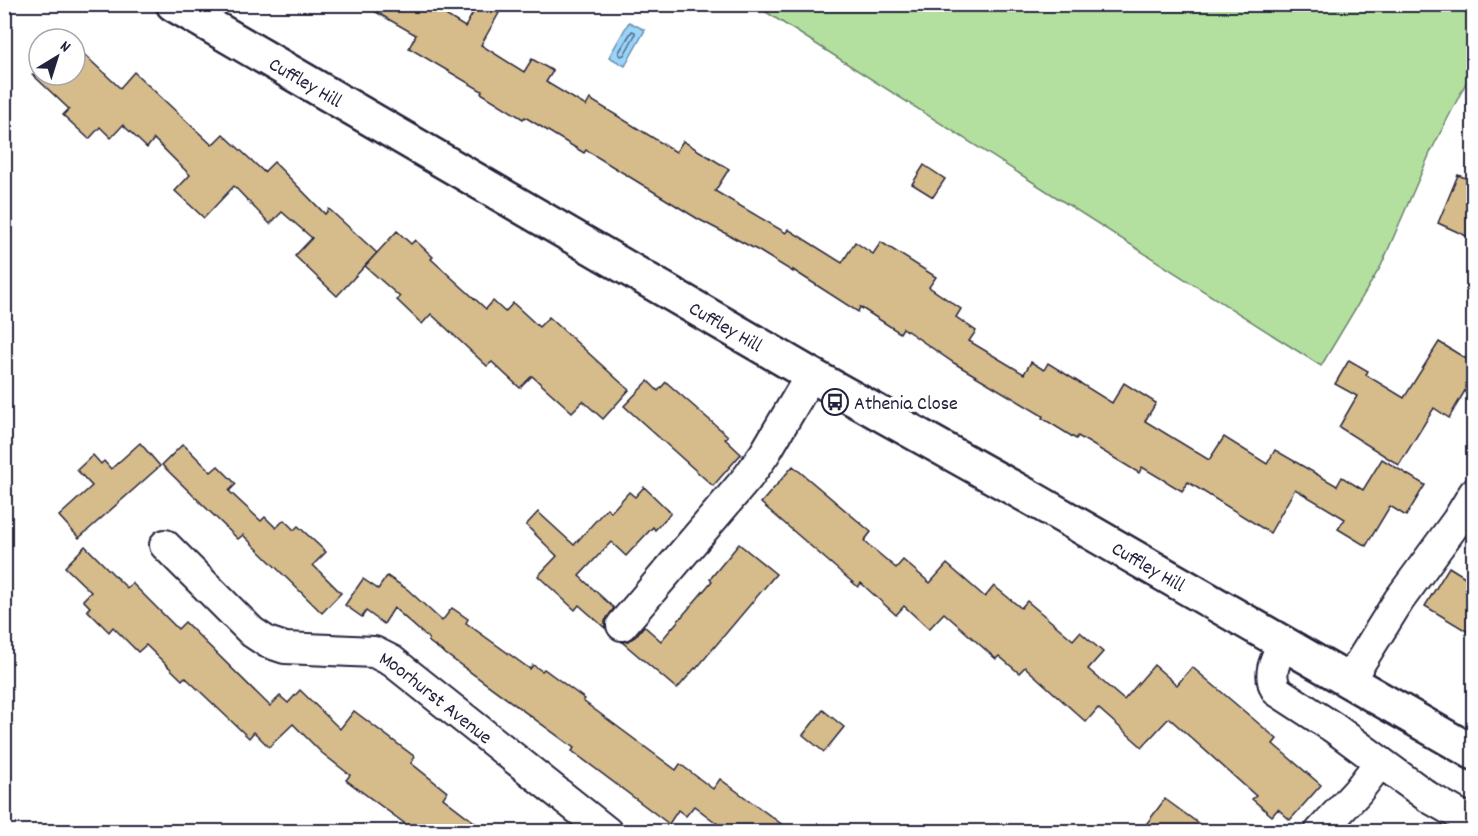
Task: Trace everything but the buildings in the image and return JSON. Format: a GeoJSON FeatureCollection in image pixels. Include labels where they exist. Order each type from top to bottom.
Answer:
{"type":"FeatureCollection","features":[{"type":"Feature","properties":{"kind":"main road","name":"Cuffley Hill"},"geometry":{"type":"LineString","coordinates":[[173,4],[811,375],[1033,499],[1473,753]]}},
{"type":"Feature","properties":{"kind":"street"},"geometry":{"type":"LineString","coordinates":[[622,625],[748,477],[765,453],[811,375]]}},
{"type":"Feature","properties":{"kind":"street"},"geometry":{"type":"LineString","coordinates":[[1348,682],[1399,600],[1456,521],[1473,493]]}},
{"type":"Feature","properties":{"kind":"street","name":"Moorhurst Avenue"},"geometry":{"type":"LineString","coordinates":[[165,546],[252,632],[267,642],[285,648],[374,652],[392,661],[607,831]]}},
{"type":"Feature","properties":{"kind":"street"},"geometry":{"type":"LineString","coordinates":[[1283,644],[1274,661],[1271,674],[1277,691],[1286,699],[1334,728],[1428,797],[1473,823]]}},
{"type":"Feature","properties":{"kind":"street"},"geometry":{"type":"LineString","coordinates":[[1320,831],[1357,792],[1380,762]]}},
{"type":"Feature","properties":{"kind":"green space"},"geometry":{"type":"Polygon","coordinates":[[[755,5],[1473,5],[1473,69],[1430,153],[1381,266],[1321,366],[755,5]]]}},
{"type":"Feature","properties":{"kind":"water"},"geometry":{"type":"Polygon","coordinates":[[[629,22],[645,30],[625,66],[609,57],[629,22]]]}},
{"type":"Feature","properties":{"kind":"place","name":"Athenia Close"},"geometry":{"type":"Point","coordinates":[835,402]}}]}
